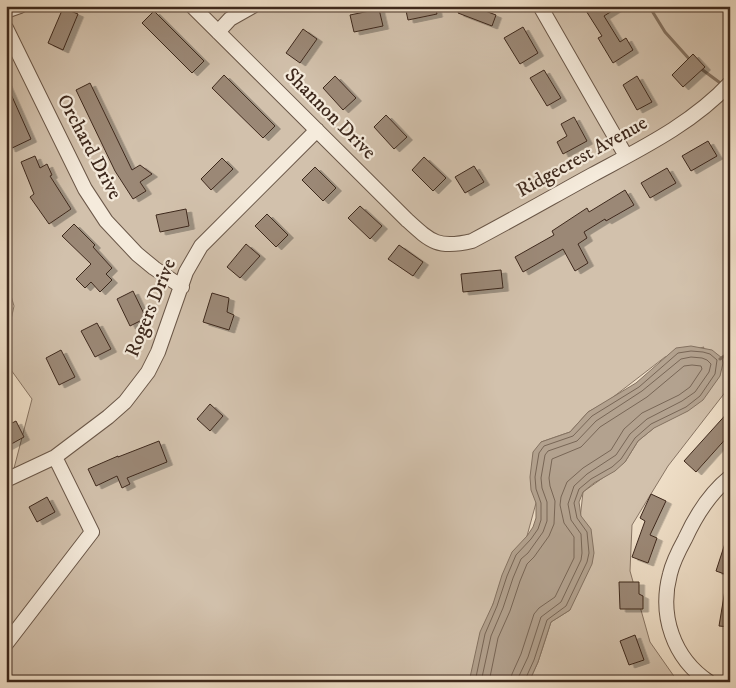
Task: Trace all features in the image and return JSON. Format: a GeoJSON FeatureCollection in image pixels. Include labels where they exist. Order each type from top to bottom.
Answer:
{"type":"FeatureCollection","features":[{"type":"Feature","properties":{"kind":"street"},"geometry":{"type":"LineString","coordinates":[[6,11],[20,6]]}},
{"type":"Feature","properties":{"kind":"street","name":"Shannon Drive"},"geometry":{"type":"LineString","coordinates":[[192,6],[407,220],[428,239],[443,245]]}},
{"type":"Feature","properties":{"kind":"street"},"geometry":{"type":"LineString","coordinates":[[218,32],[230,19],[253,6]]}},
{"type":"Feature","properties":{"kind":"street"},"geometry":{"type":"LineString","coordinates":[[540,6],[626,156]]}},
{"type":"Feature","properties":{"kind":"street","name":"Orchard Drive"},"geometry":{"type":"LineString","coordinates":[[6,28],[85,190],[106,221],[136,254],[182,287]]}},
{"type":"Feature","properties":{"kind":"street","name":"Ridgecrest Avenue"},"geometry":{"type":"LineString","coordinates":[[443,245],[472,241],[626,156],[690,118],[708,104],[730,82]]}},
{"type":"Feature","properties":{"kind":"street","name":"Rogers Drive"},"geometry":{"type":"LineString","coordinates":[[6,480],[55,457],[125,402],[139,385],[158,352],[189,265],[201,246],[317,130]]}},
{"type":"Feature","properties":{"kind":"street"},"geometry":{"type":"LineString","coordinates":[[6,644],[92,532],[55,457]]}},
{"type":"Feature","properties":{"kind":"street"},"geometry":{"type":"LineString","coordinates":[[709,682],[692,669],[682,657],[675,644],[667,616],[667,588],[673,563],[694,520],[711,495],[730,477]]}},
{"type":"Feature","properties":{"kind":"shaded area"},"geometry":{"type":"Polygon","coordinates":[[[6,6],[730,6],[730,386],[668,466],[632,525],[630,571],[650,642],[678,682],[529,682],[538,662],[551,622],[570,610],[583,492],[625,462],[638,441],[654,428],[704,347],[665,357],[608,401],[588,412],[570,432],[541,442],[536,503],[527,536],[493,604],[471,682],[6,682],[6,499],[32,399],[6,363],[6,343],[14,306],[6,279],[6,6]]]}},
{"type":"Feature","properties":{"kind":"water"},"geometry":{"type":"Polygon","coordinates":[[[691,346],[712,350],[722,358],[723,363],[720,376],[703,400],[688,411],[654,428],[638,441],[625,462],[615,471],[583,492],[579,502],[581,516],[591,529],[594,553],[592,564],[570,610],[551,622],[538,662],[529,682],[469,682],[480,632],[493,604],[502,575],[512,552],[527,536],[536,518],[536,503],[531,490],[530,477],[533,452],[541,442],[570,432],[588,412],[636,383],[676,348],[691,346]]]}},
{"type":"Feature","properties":{"kind":"building"},"geometry":{"type":"Polygon","coordinates":[[[405,6],[435,6],[437,14],[408,20],[405,6]]]}},
{"type":"Feature","properties":{"kind":"building"},"geometry":{"type":"Polygon","coordinates":[[[461,6],[472,6],[496,15],[492,26],[458,13],[461,6]]]}},
{"type":"Feature","properties":{"kind":"building"},"geometry":{"type":"Polygon","coordinates":[[[583,6],[620,6],[604,16],[620,42],[626,38],[633,50],[613,63],[598,38],[602,36],[583,6]]]}},
{"type":"Feature","properties":{"kind":"building"},"geometry":{"type":"Polygon","coordinates":[[[63,8],[78,14],[63,50],[48,43],[63,8]]]}},
{"type":"Feature","properties":{"kind":"building"},"geometry":{"type":"Polygon","coordinates":[[[379,9],[383,26],[354,32],[350,15],[379,9]]]}},
{"type":"Feature","properties":{"kind":"building"},"geometry":{"type":"Polygon","coordinates":[[[154,11],[204,61],[192,73],[142,23],[154,11]]]}},
{"type":"Feature","properties":{"kind":"building"},"geometry":{"type":"Polygon","coordinates":[[[523,27],[538,53],[520,64],[504,38],[523,27]]]}},
{"type":"Feature","properties":{"kind":"building"},"geometry":{"type":"Polygon","coordinates":[[[303,29],[317,39],[300,63],[286,53],[303,29]]]}},
{"type":"Feature","properties":{"kind":"building"},"geometry":{"type":"Polygon","coordinates":[[[693,54],[705,67],[683,87],[672,75],[693,54]]]}},
{"type":"Feature","properties":{"kind":"building"},"geometry":{"type":"Polygon","coordinates":[[[544,70],[561,98],[547,106],[530,78],[544,70]]]}},
{"type":"Feature","properties":{"kind":"building"},"geometry":{"type":"Polygon","coordinates":[[[224,75],[275,126],[263,138],[212,88],[224,75]]]}},
{"type":"Feature","properties":{"kind":"building"},"geometry":{"type":"Polygon","coordinates":[[[335,76],[356,98],[343,110],[323,88],[335,76]]]}},
{"type":"Feature","properties":{"kind":"building"},"geometry":{"type":"Polygon","coordinates":[[[637,76],[652,102],[637,110],[623,85],[637,76]]]}},
{"type":"Feature","properties":{"kind":"building"},"geometry":{"type":"Polygon","coordinates":[[[6,83],[31,139],[10,149],[6,140],[6,83]]]}},
{"type":"Feature","properties":{"kind":"building"},"geometry":{"type":"Polygon","coordinates":[[[90,83],[132,170],[140,165],[152,174],[140,182],[146,191],[133,199],[115,171],[76,90],[90,83]]]}},
{"type":"Feature","properties":{"kind":"building"},"geometry":{"type":"Polygon","coordinates":[[[386,115],[407,137],[394,149],[374,127],[386,115]]]}},
{"type":"Feature","properties":{"kind":"building"},"geometry":{"type":"Polygon","coordinates":[[[574,117],[587,141],[563,154],[557,142],[567,136],[561,124],[574,117]]]}},
{"type":"Feature","properties":{"kind":"building"},"geometry":{"type":"Polygon","coordinates":[[[708,141],[717,156],[691,171],[682,156],[708,141]]]}},
{"type":"Feature","properties":{"kind":"building"},"geometry":{"type":"Polygon","coordinates":[[[35,156],[40,168],[47,164],[52,175],[50,176],[71,209],[49,224],[30,197],[34,194],[21,162],[35,156]]]}},
{"type":"Feature","properties":{"kind":"building"},"geometry":{"type":"Polygon","coordinates":[[[424,157],[446,178],[433,191],[412,170],[424,157]]]}},
{"type":"Feature","properties":{"kind":"building"},"geometry":{"type":"Polygon","coordinates":[[[222,158],[233,169],[211,190],[201,179],[222,158]]]}},
{"type":"Feature","properties":{"kind":"building"},"geometry":{"type":"Polygon","coordinates":[[[474,166],[484,182],[465,193],[455,177],[474,166]]]}},
{"type":"Feature","properties":{"kind":"building"},"geometry":{"type":"Polygon","coordinates":[[[315,167],[336,188],[323,201],[302,180],[315,167]]]}},
{"type":"Feature","properties":{"kind":"building"},"geometry":{"type":"Polygon","coordinates":[[[667,168],[676,183],[650,198],[641,183],[667,168]]]}},
{"type":"Feature","properties":{"kind":"building"},"geometry":{"type":"Polygon","coordinates":[[[625,190],[634,205],[584,232],[587,238],[578,244],[588,263],[575,271],[563,249],[523,272],[515,257],[554,235],[552,231],[587,208],[589,212],[625,190]]]}},
{"type":"Feature","properties":{"kind":"building"},"geometry":{"type":"Polygon","coordinates":[[[360,206],[382,226],[370,239],[348,218],[360,206]]]}},
{"type":"Feature","properties":{"kind":"building"},"geometry":{"type":"Polygon","coordinates":[[[186,209],[189,226],[160,232],[156,215],[186,209]]]}},
{"type":"Feature","properties":{"kind":"building"},"geometry":{"type":"Polygon","coordinates":[[[267,214],[288,235],[276,247],[255,226],[267,214]]]}},
{"type":"Feature","properties":{"kind":"building"},"geometry":{"type":"Polygon","coordinates":[[[74,224],[95,245],[93,247],[112,268],[106,274],[112,280],[100,292],[91,282],[85,288],[76,279],[91,264],[62,236],[74,224]]]}},
{"type":"Feature","properties":{"kind":"building"},"geometry":{"type":"Polygon","coordinates":[[[246,244],[260,256],[240,278],[227,267],[246,244]]]}},
{"type":"Feature","properties":{"kind":"building"},"geometry":{"type":"Polygon","coordinates":[[[399,245],[423,262],[413,276],[388,259],[399,245]]]}},
{"type":"Feature","properties":{"kind":"building"},"geometry":{"type":"Polygon","coordinates":[[[501,270],[503,288],[463,292],[461,274],[501,270]]]}},
{"type":"Feature","properties":{"kind":"building"},"geometry":{"type":"Polygon","coordinates":[[[133,291],[146,318],[130,326],[117,299],[133,291]]]}},
{"type":"Feature","properties":{"kind":"building"},"geometry":{"type":"Polygon","coordinates":[[[212,293],[229,298],[227,312],[234,315],[229,330],[203,322],[212,293]]]}},
{"type":"Feature","properties":{"kind":"building"},"geometry":{"type":"Polygon","coordinates":[[[97,323],[111,349],[95,357],[81,331],[97,323]]]}},
{"type":"Feature","properties":{"kind":"building"},"geometry":{"type":"Polygon","coordinates":[[[61,350],[75,377],[59,385],[46,358],[61,350]]]}},
{"type":"Feature","properties":{"kind":"building"},"geometry":{"type":"Polygon","coordinates":[[[210,404],[223,416],[210,431],[197,419],[210,404]]]}},
{"type":"Feature","properties":{"kind":"building"},"geometry":{"type":"Polygon","coordinates":[[[730,410],[730,434],[696,472],[684,461],[730,410]]]}},
{"type":"Feature","properties":{"kind":"building"},"geometry":{"type":"Polygon","coordinates":[[[16,421],[24,437],[6,447],[6,426],[16,421]]]}},
{"type":"Feature","properties":{"kind":"building"},"geometry":{"type":"Polygon","coordinates":[[[159,441],[167,462],[127,478],[130,484],[122,488],[117,476],[96,486],[88,469],[159,441]]]}},
{"type":"Feature","properties":{"kind":"building"},"geometry":{"type":"Polygon","coordinates":[[[651,494],[666,501],[650,535],[657,538],[648,563],[632,557],[645,521],[640,518],[651,494]]]}},
{"type":"Feature","properties":{"kind":"building"},"geometry":{"type":"Polygon","coordinates":[[[47,497],[55,512],[37,522],[29,507],[47,497]]]}},
{"type":"Feature","properties":{"kind":"building"},"geometry":{"type":"Polygon","coordinates":[[[728,534],[730,535],[730,576],[716,571],[728,534]]]}},
{"type":"Feature","properties":{"kind":"building"},"geometry":{"type":"Polygon","coordinates":[[[619,582],[639,582],[639,594],[643,596],[643,609],[620,609],[619,582]]]}},
{"type":"Feature","properties":{"kind":"building"},"geometry":{"type":"Polygon","coordinates":[[[725,590],[730,590],[730,627],[719,626],[725,590]]]}},
{"type":"Feature","properties":{"kind":"building"},"geometry":{"type":"Polygon","coordinates":[[[635,635],[644,660],[629,665],[620,641],[635,635]]]}},
{"type":"Feature","properties":{"kind":"waterway"},"geometry":{"type":"LineString","coordinates":[[649,6],[665,32],[691,61]]}},
{"type":"Feature","properties":{"kind":"waterway"},"geometry":{"type":"LineString","coordinates":[[700,68],[723,85]]}},
{"type":"Feature","properties":{"kind":"waterway"},"geometry":{"type":"LineString","coordinates":[[720,359],[730,352]]}}]}
